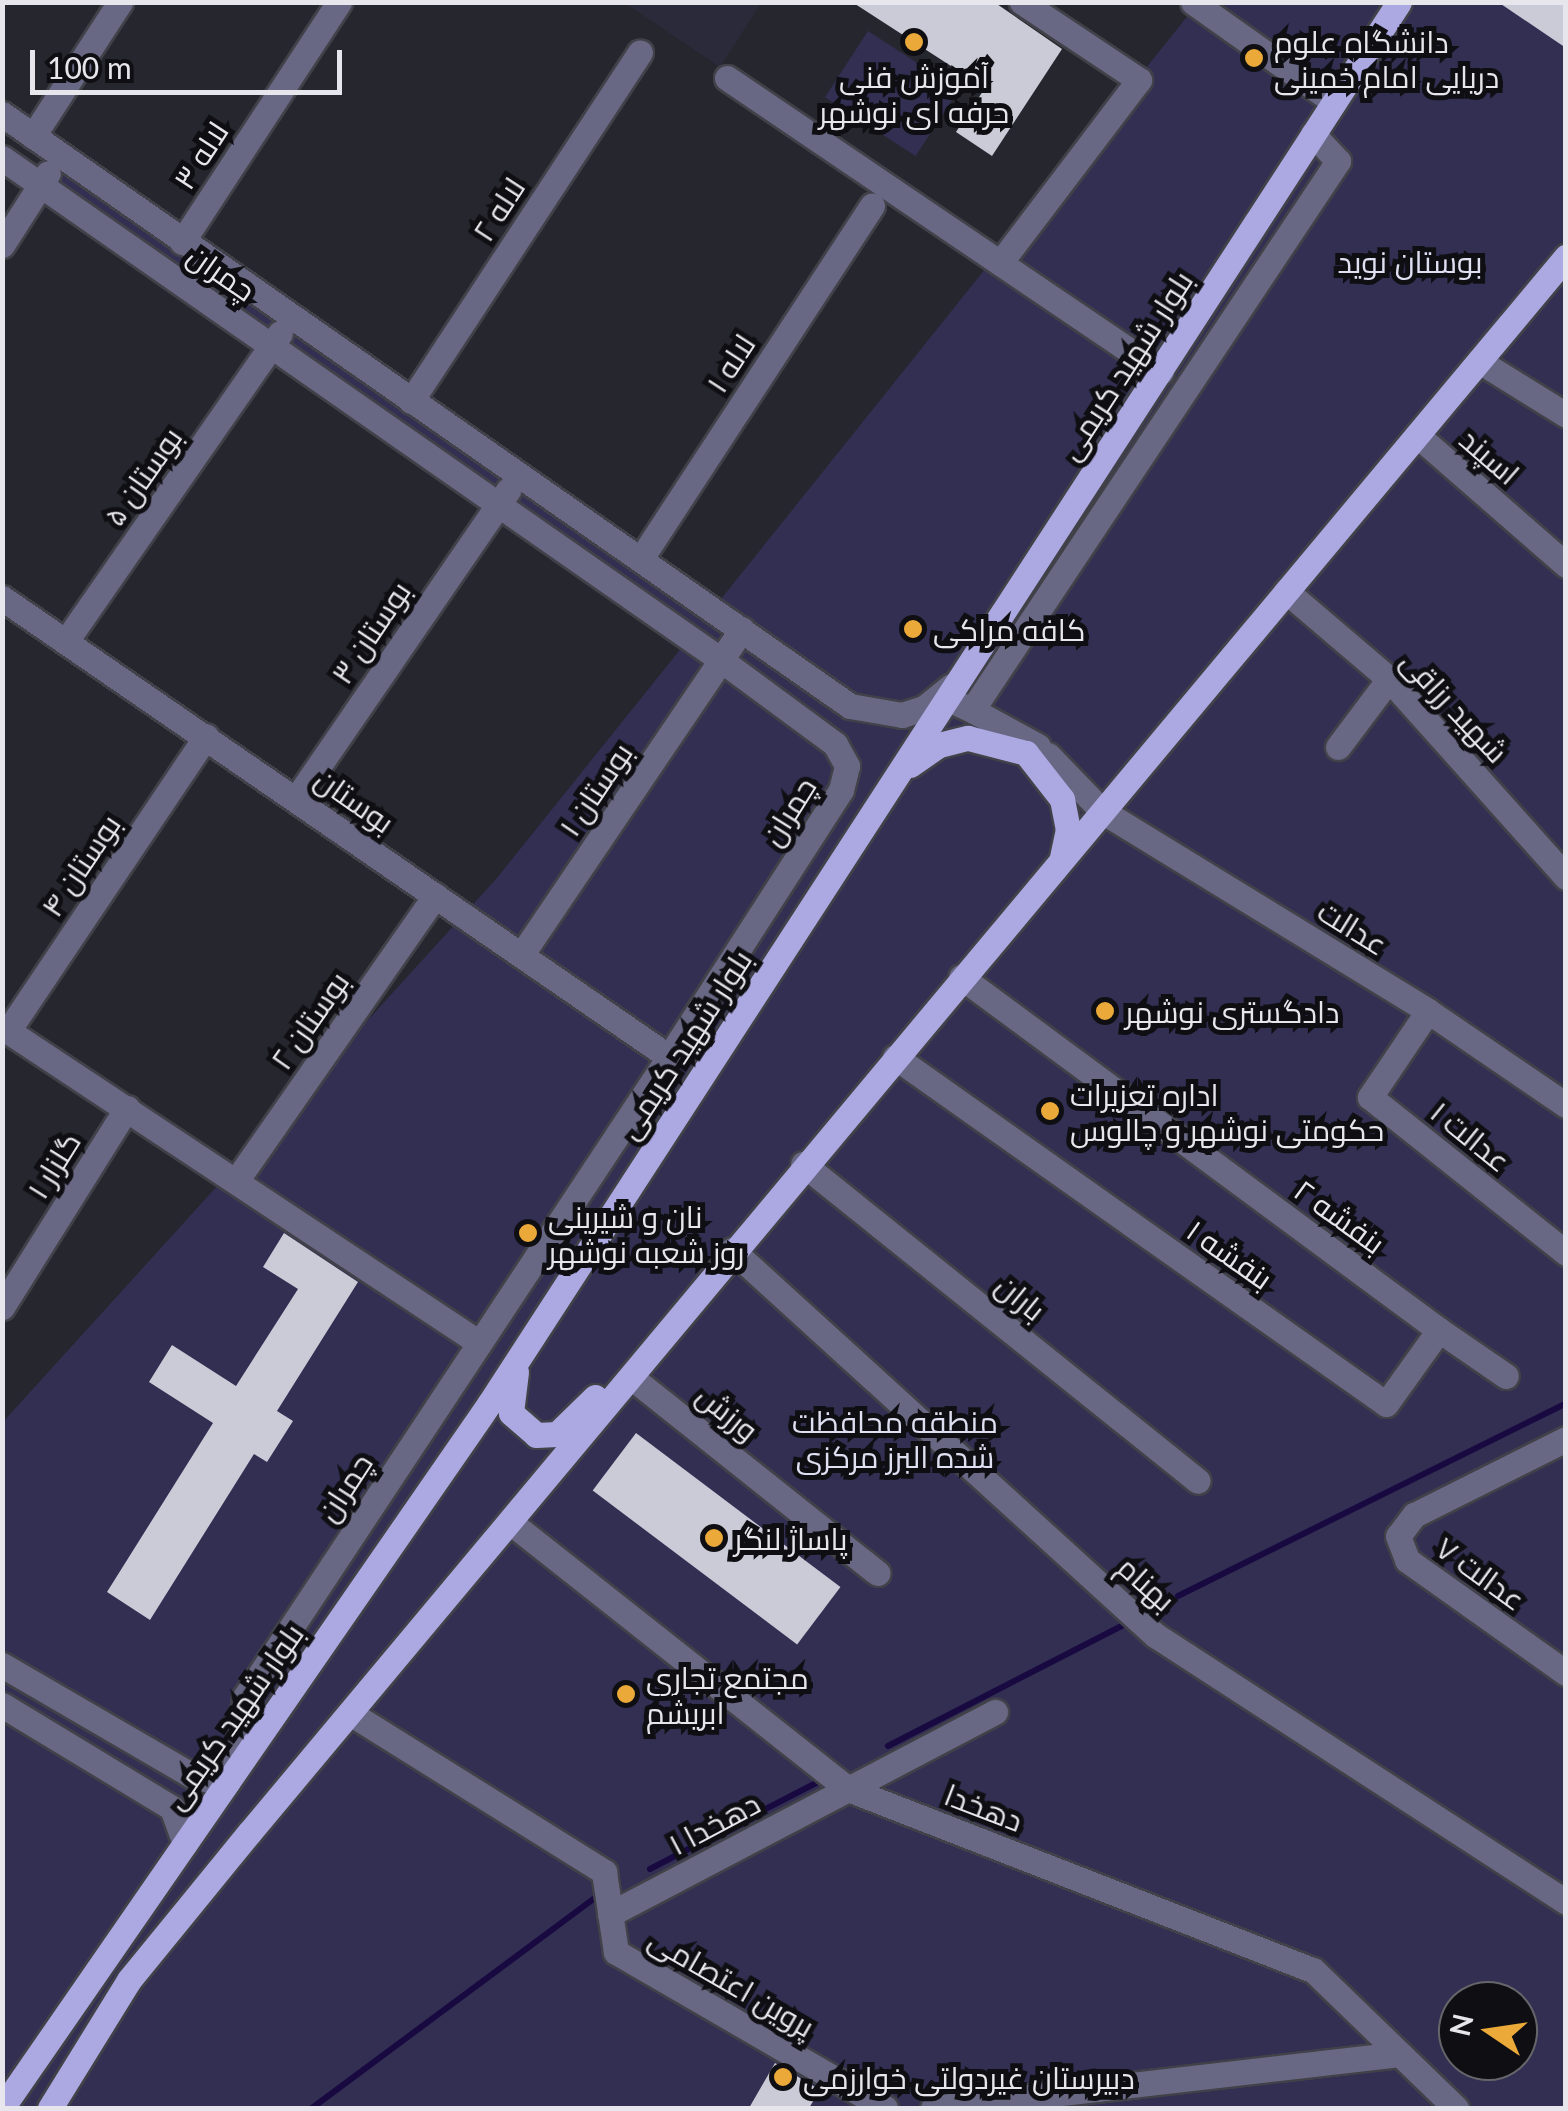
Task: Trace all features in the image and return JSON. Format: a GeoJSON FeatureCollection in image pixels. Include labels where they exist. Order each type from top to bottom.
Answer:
{"type":"FeatureCollection","features":[{"type":"Feature","properties":{"kind":"main road","name":"بلوار شهید کریمی"},"geometry":{"type":"LineString","coordinates":[[2,2108],[522,1353],[1399,2]]}},
{"type":"Feature","properties":{"kind":"main road"},"geometry":{"type":"LineString","coordinates":[[50,2108],[129,1980],[631,1377],[803,1164],[1478,361],[1562,268]]}},
{"type":"Feature","properties":{"kind":"main road"},"geometry":{"type":"LineString","coordinates":[[891,784],[938,745],[968,738],[1026,753],[1062,800],[1068,830],[1062,858]]}},
{"type":"Feature","properties":{"kind":"main road"},"geometry":{"type":"LineString","coordinates":[[522,1353],[512,1413],[536,1435],[556,1434],[630,1355],[667,1331]]}},
{"type":"Feature","properties":{"kind":"street"},"geometry":{"type":"LineString","coordinates":[[32,136],[120,2]]}},
{"type":"Feature","properties":{"kind":"street","name":"لاله ۳"},"geometry":{"type":"LineString","coordinates":[[182,242],[339,2]]}},
{"type":"Feature","properties":{"kind":"street"},"geometry":{"type":"LineString","coordinates":[[1000,263],[1138,80],[1022,2]]}},
{"type":"Feature","properties":{"kind":"street"},"geometry":{"type":"LineString","coordinates":[[1194,2],[1334,102]]}},
{"type":"Feature","properties":{"kind":"street","name":"لاله ۲"},"geometry":{"type":"LineString","coordinates":[[411,401],[640,52]]}},
{"type":"Feature","properties":{"kind":"street"},"geometry":{"type":"LineString","coordinates":[[726,78],[1161,372]]}},
{"type":"Feature","properties":{"kind":"street","name":"چمران"},"geometry":{"type":"LineString","coordinates":[[2,114],[291,318],[868,714],[924,708],[952,688]]}},
{"type":"Feature","properties":{"kind":"street"},"geometry":{"type":"LineString","coordinates":[[972,710],[1338,161],[1312,134]]}},
{"type":"Feature","properties":{"kind":"street"},"geometry":{"type":"LineString","coordinates":[[2,245],[59,155]]}},
{"type":"Feature","properties":{"kind":"street","name":"چمران"},"geometry":{"type":"LineString","coordinates":[[2,158],[721,660],[835,744],[847,771],[841,790],[669,1057],[245,1697],[230,1778]]}},
{"type":"Feature","properties":{"kind":"street","name":"لاله ۱"},"geometry":{"type":"LineString","coordinates":[[642,557],[872,205]]}},
{"type":"Feature","properties":{"kind":"street","name":"بوستان ۵"},"geometry":{"type":"LineString","coordinates":[[66,641],[291,318]]}},
{"type":"Feature","properties":{"kind":"street"},"geometry":{"type":"LineString","coordinates":[[1478,361],[1566,414]]}},
{"type":"Feature","properties":{"kind":"street","name":"اسپند"},"geometry":{"type":"LineString","coordinates":[[1417,435],[1566,566]]}},
{"type":"Feature","properties":{"kind":"street","name":"بوستان ۳"},"geometry":{"type":"LineString","coordinates":[[296,799],[520,472]]}},
{"type":"Feature","properties":{"kind":"street","name":"شهید رزاقی"},"geometry":{"type":"LineString","coordinates":[[1286,591],[1389,679],[1566,877]]}},
{"type":"Feature","properties":{"kind":"street","name":"بوستان"},"geometry":{"type":"LineString","coordinates":[[2,598],[669,1057]]}},
{"type":"Feature","properties":{"kind":"street","name":"بوستان ۱"},"geometry":{"type":"LineString","coordinates":[[522,954],[742,629]]}},
{"type":"Feature","properties":{"kind":"street"},"geometry":{"type":"LineString","coordinates":[[1338,747],[1389,679]]}},
{"type":"Feature","properties":{"kind":"street","name":"عدالت"},"geometry":{"type":"LineString","coordinates":[[952,688],[972,710],[1043,751],[1102,811],[1428,1011],[1566,1105]]}},
{"type":"Feature","properties":{"kind":"street","name":"بوستان ۴"},"geometry":{"type":"LineString","coordinates":[[5,1029],[206,736]]}},
{"type":"Feature","properties":{"kind":"street","name":"بوستان ۲"},"geometry":{"type":"LineString","coordinates":[[236,1181],[435,896]]}},
{"type":"Feature","properties":{"kind":"street","name":"بنفشه ۲"},"geometry":{"type":"LineString","coordinates":[[960,978],[1439,1330]]}},
{"type":"Feature","properties":{"kind":"street","name":"عدالت ۱"},"geometry":{"type":"LineString","coordinates":[[1428,1011],[1370,1097],[1566,1253]]}},
{"type":"Feature","properties":{"kind":"street"},"geometry":{"type":"LineString","coordinates":[[5,1029],[478,1342]]}},
{"type":"Feature","properties":{"kind":"street","name":"بنفشه ۱"},"geometry":{"type":"LineString","coordinates":[[896,1057],[1386,1404],[1439,1330]]}},
{"type":"Feature","properties":{"kind":"street","name":"گلزار ۱"},"geometry":{"type":"LineString","coordinates":[[2,1307],[127,1108]]}},
{"type":"Feature","properties":{"kind":"street","name":"باران"},"geometry":{"type":"LineString","coordinates":[[803,1164],[1198,1481]]}},
{"type":"Feature","properties":{"kind":"street","name":"بهنام"},"geometry":{"type":"LineString","coordinates":[[732,1250],[1155,1635],[1566,1902]]}},
{"type":"Feature","properties":{"kind":"street"},"geometry":{"type":"LineString","coordinates":[[1439,1330],[1506,1376]]}},
{"type":"Feature","properties":{"kind":"street","name":"ورزش"},"geometry":{"type":"LineString","coordinates":[[631,1377],[877,1573]]}},
{"type":"Feature","properties":{"kind":"street","name":"۷ عدالت"},"geometry":{"type":"LineString","coordinates":[[1566,1439],[1414,1515],[1398,1536],[1407,1560],[1566,1673]]}},
{"type":"Feature","properties":{"kind":"street","name":"دهخدا"},"geometry":{"type":"LineString","coordinates":[[510,1522],[848,1789],[1313,1970],[1456,2108]]}},
{"type":"Feature","properties":{"kind":"street"},"geometry":{"type":"LineString","coordinates":[[2,1665],[192,1776],[230,1778]]}},
{"type":"Feature","properties":{"kind":"street"},"geometry":{"type":"LineString","coordinates":[[50,1734],[68,1703]]}},
{"type":"Feature","properties":{"kind":"street"},"geometry":{"type":"LineString","coordinates":[[2,1705],[172,1808],[185,1844]]}},
{"type":"Feature","properties":{"kind":"street","name":"دهخدا ۱"},"geometry":{"type":"LineString","coordinates":[[610,1914],[995,1712]]}},
{"type":"Feature","properties":{"kind":"street","name":"پروین اعتصامی"},"geometry":{"type":"LineString","coordinates":[[350,1713],[604,1872],[616,1952],[885,2108]]}},
{"type":"Feature","properties":{"kind":"street"},"geometry":{"type":"LineString","coordinates":[[933,2108],[1398,2054]]}},
{"type":"Feature","properties":{"kind":"shaded area"},"geometry":{"type":"Polygon","coordinates":[[[761,2],[720,67],[625,3],[761,2]]]}},
{"type":"Feature","properties":{"kind":"green space","name":"منطقه محافظت شده البرز مرکزی"},"geometry":{"type":"Polygon","coordinates":[[[1198,3],[1565,3],[1565,2108],[3,2108],[2,1423],[497,878],[691,636],[501,502],[520,474],[713,609],[1198,3]]]}},
{"type":"Feature","properties":{"kind":"green space"},"geometry":{"type":"Polygon","coordinates":[[[868,31],[959,90],[916,156],[825,97],[868,31]]]}},
{"type":"Feature","properties":{"kind":"green space"},"geometry":{"type":"Polygon","coordinates":[[[59,158],[288,319],[270,345],[41,184],[59,158]]]}},
{"type":"Feature","properties":{"kind":"green space"},"geometry":{"type":"Polygon","coordinates":[[[292,321],[517,473],[499,499],[274,348],[292,321]]]}},
{"type":"Feature","properties":{"kind":"building"},"geometry":{"type":"Polygon","coordinates":[[[852,2],[994,2],[1062,49],[992,156],[956,132],[985,88],[852,2]]]}},
{"type":"Feature","properties":{"kind":"building"},"geometry":{"type":"Polygon","coordinates":[[[1498,2],[1566,2],[1566,48],[1498,2]]]}},
{"type":"Feature","properties":{"kind":"building"},"geometry":{"type":"Polygon","coordinates":[[[284,1233],[358,1282],[277,1411],[293,1421],[267,1462],[254,1454],[150,1620],[107,1592],[213,1423],[149,1382],[172,1345],[236,1386],[298,1289],[263,1267],[284,1233]]]}},
{"type":"Feature","properties":{"kind":"building","name":"پاساژ لنگر"},"geometry":{"type":"Polygon","coordinates":[[[636,1433],[840,1587],[797,1645],[593,1491],[636,1433]]]}},
{"type":"Feature","properties":{"kind":"building","name":"دبیرستان غیردولتی خوارزمی"},"geometry":{"type":"Polygon","coordinates":[[[775,2063],[820,2090],[809,2108],[749,2108],[775,2063]]]}},
{"type":"Feature","properties":{"kind":"waterway"},"geometry":{"type":"LineString","coordinates":[[1178,1596],[1566,1403]]}},
{"type":"Feature","properties":{"kind":"waterway"},"geometry":{"type":"LineString","coordinates":[[888,1746],[1131,1621]]}},
{"type":"Feature","properties":{"kind":"waterway"},"geometry":{"type":"LineString","coordinates":[[650,1869],[822,1780]]}},
{"type":"Feature","properties":{"kind":"waterway"},"geometry":{"type":"LineString","coordinates":[[312,2108],[599,1895]]}},
{"type":"Feature","properties":{"kind":"place","name":"آموزش فنی حرفه ای نوشهر"},"geometry":{"type":"Point","coordinates":[914,42]}},
{"type":"Feature","properties":{"kind":"place","name":"دانشگاه علوم دریایی امام خمینی"},"geometry":{"type":"Point","coordinates":[1254,58]}},
{"type":"Feature","properties":{"kind":"place","name":"کافه مراکی"},"geometry":{"type":"Point","coordinates":[913,629]}},
{"type":"Feature","properties":{"kind":"place","name":"دادگستری نوشهر"},"geometry":{"type":"Point","coordinates":[1105,1011]}},
{"type":"Feature","properties":{"kind":"place","name":"اداره تعزیرات حکومتی نوشهر و چالوس"},"geometry":{"type":"Point","coordinates":[1050,1111]}},
{"type":"Feature","properties":{"kind":"place","name":"نان و شیرینی روز شعبه نوشهر"},"geometry":{"type":"Point","coordinates":[528,1233]}},
{"type":"Feature","properties":{"kind":"place","name":"پاساژ لنگر"},"geometry":{"type":"Point","coordinates":[714,1538]}},
{"type":"Feature","properties":{"kind":"place","name":"مجتمع تجاری ابریشم"},"geometry":{"type":"Point","coordinates":[626,1694]}},
{"type":"Feature","properties":{"kind":"place","name":"دبیرستان غیردولتی خوارزمی"},"geometry":{"type":"Point","coordinates":[783,2077]}},
{"type":"Feature","properties":{"kind":"park label","name":"بوستان نوید"},"geometry":{"type":"Point","coordinates":[1410,261]}}]}
